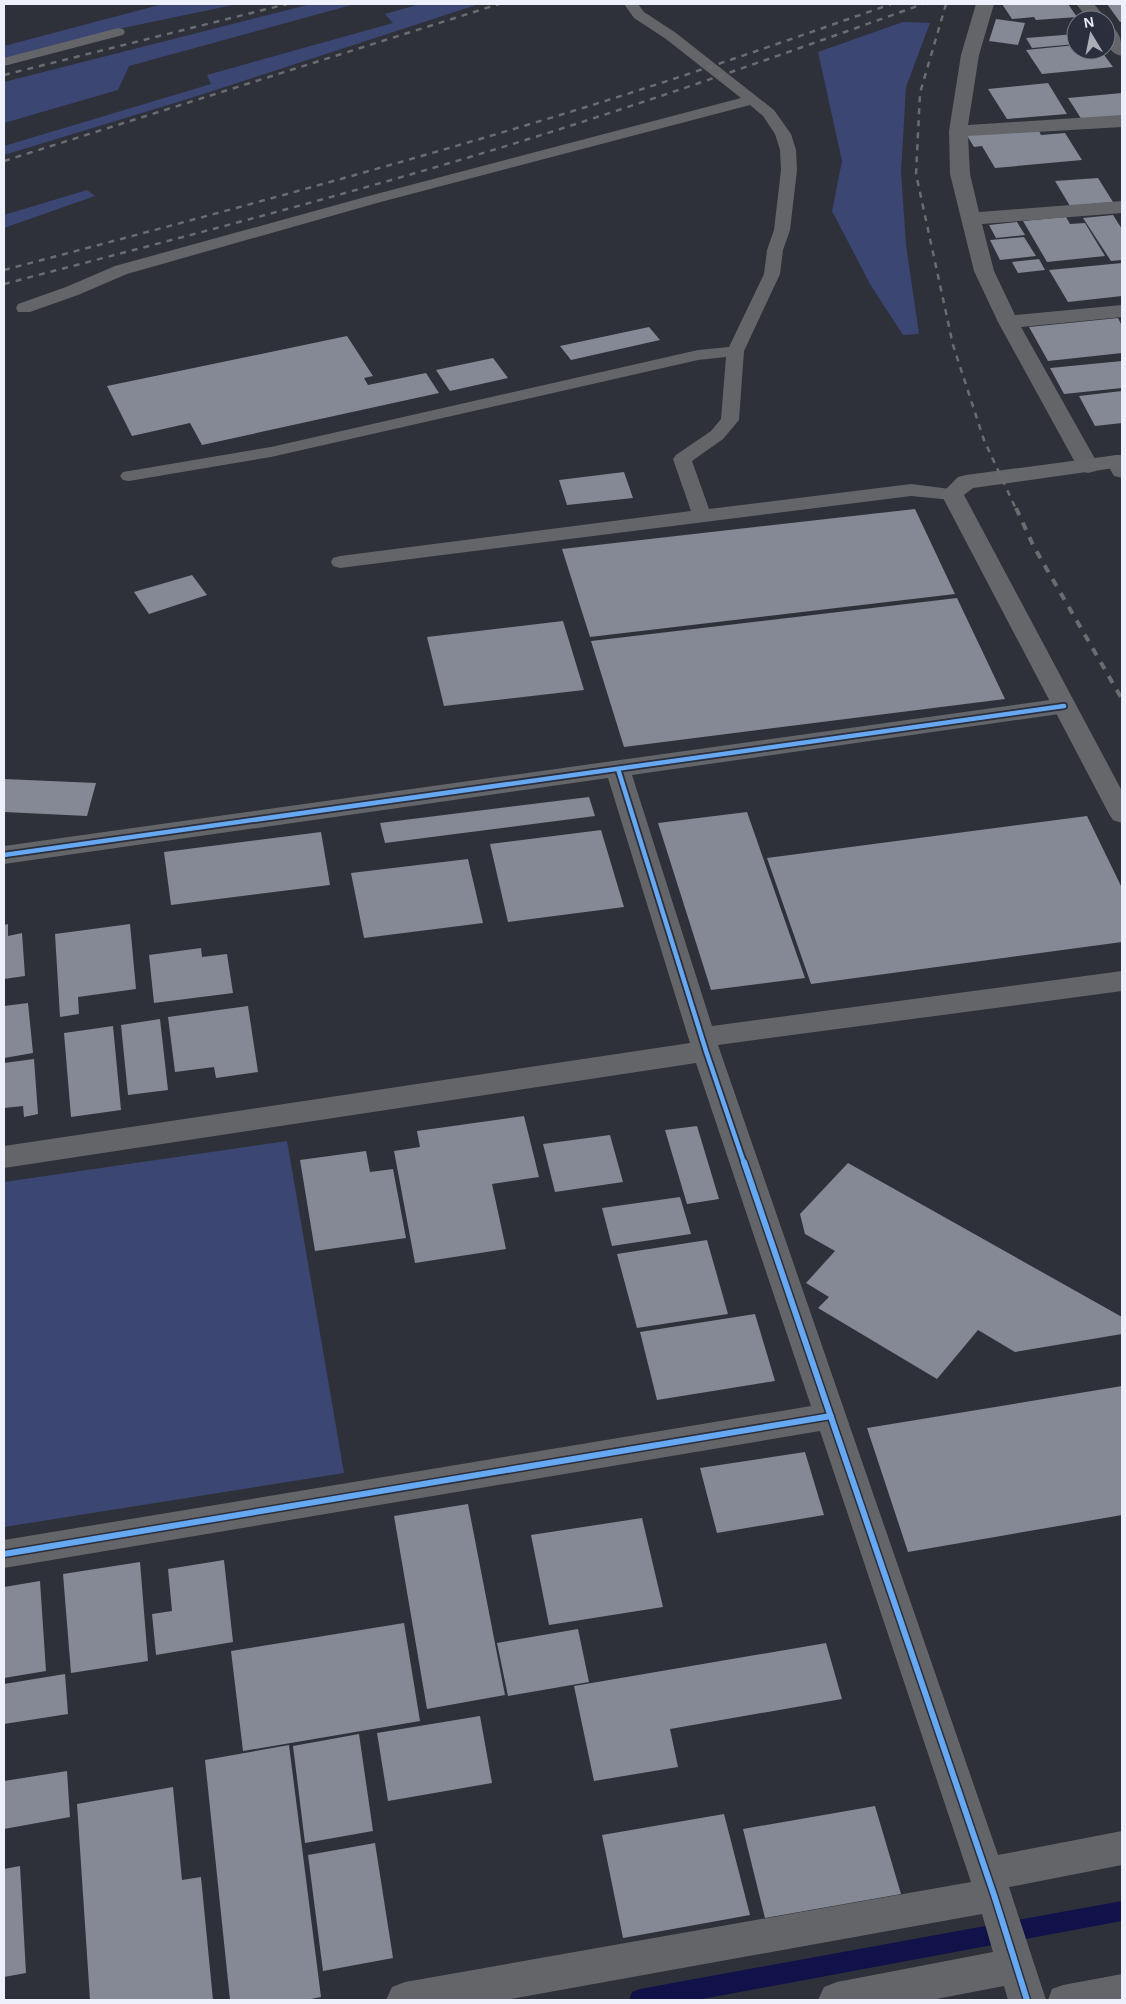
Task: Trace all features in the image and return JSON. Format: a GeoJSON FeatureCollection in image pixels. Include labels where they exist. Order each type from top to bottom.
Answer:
{"type":"FeatureCollection","features":[{"type":"Feature","properties":{"kind":"street"},"geometry":{"type":"LineString","coordinates":[[984,4],[970,55],[958,131],[960,174],[984,271],[1008,322],[1088,466]]}},
{"type":"Feature","properties":{"kind":"street"},"geometry":{"type":"LineString","coordinates":[[958,131],[1122,121]]}},
{"type":"Feature","properties":{"kind":"street"},"geometry":{"type":"LineString","coordinates":[[971,219],[1122,207]]}},
{"type":"Feature","properties":{"kind":"street"},"geometry":{"type":"LineString","coordinates":[[1008,322],[1122,311]]}},
{"type":"Feature","properties":{"kind":"street"},"geometry":{"type":"LineString","coordinates":[[1121,465],[1088,466],[966,482],[952,494],[1122,814]]}},
{"type":"Feature","properties":{"kind":"street"},"geometry":{"type":"LineString","coordinates":[[4,855],[1064,706]]}},
{"type":"Feature","properties":{"kind":"street"},"geometry":{"type":"LineString","coordinates":[[618,769],[704,1044],[993,1893],[1027,2000]]}},
{"type":"Feature","properties":{"kind":"street"},"geometry":{"type":"LineString","coordinates":[[4,1156],[704,1044],[1122,981]]}},
{"type":"Feature","properties":{"kind":"street"},"geometry":{"type":"LineString","coordinates":[[4,1554],[831,1416]]}},
{"type":"Feature","properties":{"kind":"street"},"geometry":{"type":"LineString","coordinates":[[405,2000],[993,1893],[1122,1848]]}},
{"type":"Feature","properties":{"kind":"street"},"geometry":{"type":"LineString","coordinates":[[837,2000],[1012,1956]]}},
{"type":"Feature","properties":{"kind":"lane"},"geometry":{"type":"LineString","coordinates":[[630,4],[639,14],[671,36],[769,113],[783,134],[788,150],[789,170],[782,230],[775,250],[772,274],[736,351],[730,420],[717,436],[682,459],[702,515]]}},
{"type":"Feature","properties":{"kind":"lane"},"geometry":{"type":"LineString","coordinates":[[4,62],[118,32]]}},
{"type":"Feature","properties":{"kind":"lane"},"geometry":{"type":"LineString","coordinates":[[24,308],[72,291],[121,270],[371,200],[752,100]]}},
{"type":"Feature","properties":{"kind":"lane"},"geometry":{"type":"LineString","coordinates":[[129,476],[271,452],[698,355],[736,351]]}},
{"type":"Feature","properties":{"kind":"lane"},"geometry":{"type":"LineString","coordinates":[[340,562],[911,490],[952,494]]}},
{"type":"Feature","properties":{"kind":"lane"},"geometry":{"type":"LineString","coordinates":[[1063,2000],[1122,1989]]}},
{"type":"Feature","properties":{"kind":"shaded area"},"geometry":{"type":"Polygon","coordinates":[[[163,4],[238,4],[118,29],[4,59],[4,46],[163,4]]]}},
{"type":"Feature","properties":{"kind":"shaded area"},"geometry":{"type":"Polygon","coordinates":[[[311,4],[355,4],[129,66],[118,90],[4,123],[4,82],[311,4]]]}},
{"type":"Feature","properties":{"kind":"shaded area"},"geometry":{"type":"Polygon","coordinates":[[[420,4],[479,4],[191,98],[4,155],[4,146],[211,84],[207,75],[393,23],[385,14],[420,4]]]}},
{"type":"Feature","properties":{"kind":"shaded area"},"geometry":{"type":"Polygon","coordinates":[[[903,22],[930,23],[906,87],[901,171],[906,245],[919,334],[903,335],[870,284],[832,211],[842,161],[818,52],[903,22]]]}},
{"type":"Feature","properties":{"kind":"shaded area"},"geometry":{"type":"Polygon","coordinates":[[[87,190],[95,196],[4,228],[4,215],[87,190]]]}},
{"type":"Feature","properties":{"kind":"shaded area"},"geometry":{"type":"Polygon","coordinates":[[[287,1141],[344,1473],[4,1527],[4,1182],[287,1141]]]}},
{"type":"Feature","properties":{"kind":"building"},"geometry":{"type":"Polygon","coordinates":[[[1002,4],[1068,4],[1072,10],[1066,10],[1066,18],[1036,20],[1034,17],[1012,19],[1002,4]]]}},
{"type":"Feature","properties":{"kind":"building"},"geometry":{"type":"Polygon","coordinates":[[[1107,4],[1122,4],[1122,22],[1116,16],[1116,10],[1111,10],[1107,4]]]}},
{"type":"Feature","properties":{"kind":"building"},"geometry":{"type":"Polygon","coordinates":[[[996,19],[1025,23],[1018,45],[989,41],[996,19]]]}},
{"type":"Feature","properties":{"kind":"building"},"geometry":{"type":"Polygon","coordinates":[[[1066,35],[1066,45],[1032,48],[1026,38],[1066,35]]]}},
{"type":"Feature","properties":{"kind":"building"},"geometry":{"type":"Polygon","coordinates":[[[1066,46],[1066,60],[1108,60],[1113,67],[1042,74],[1026,50],[1066,46]]]}},
{"type":"Feature","properties":{"kind":"building"},"geometry":{"type":"Polygon","coordinates":[[[1048,83],[1067,114],[1007,119],[988,89],[1048,83]]]}},
{"type":"Feature","properties":{"kind":"building"},"geometry":{"type":"Polygon","coordinates":[[[1122,93],[1122,116],[1082,120],[1068,98],[1122,93]]]}},
{"type":"Feature","properties":{"kind":"building"},"geometry":{"type":"Polygon","coordinates":[[[1037,127],[1041,135],[1065,133],[1082,160],[995,168],[982,146],[974,147],[966,134],[1037,127]]]}},
{"type":"Feature","properties":{"kind":"building"},"geometry":{"type":"Polygon","coordinates":[[[1098,178],[1113,202],[1070,206],[1055,181],[1098,178]]]}},
{"type":"Feature","properties":{"kind":"building"},"geometry":{"type":"Polygon","coordinates":[[[1113,215],[1122,229],[1122,260],[1111,261],[1083,218],[1113,215]]]}},
{"type":"Feature","properties":{"kind":"building"},"geometry":{"type":"Polygon","coordinates":[[[1066,217],[1070,224],[1085,223],[1105,256],[1047,262],[1023,221],[1066,217]]]}},
{"type":"Feature","properties":{"kind":"building"},"geometry":{"type":"Polygon","coordinates":[[[1017,222],[1025,235],[996,238],[989,225],[1017,222]]]}},
{"type":"Feature","properties":{"kind":"building"},"geometry":{"type":"Polygon","coordinates":[[[1024,237],[1036,256],[1000,260],[990,240],[1024,237]]]}},
{"type":"Feature","properties":{"kind":"building"},"geometry":{"type":"Polygon","coordinates":[[[1039,259],[1045,270],[1018,273],[1012,262],[1039,259]]]}},
{"type":"Feature","properties":{"kind":"building"},"geometry":{"type":"Polygon","coordinates":[[[1122,263],[1122,296],[1068,302],[1049,270],[1122,263]]]}},
{"type":"Feature","properties":{"kind":"building"},"geometry":{"type":"Polygon","coordinates":[[[1118,318],[1122,326],[1122,353],[1048,361],[1029,327],[1118,318]]]}},
{"type":"Feature","properties":{"kind":"building"},"geometry":{"type":"Polygon","coordinates":[[[649,327],[660,340],[571,360],[560,346],[649,327]]]}},
{"type":"Feature","properties":{"kind":"building"},"geometry":{"type":"Polygon","coordinates":[[[347,336],[373,376],[364,378],[368,385],[426,373],[439,393],[202,445],[190,423],[132,436],[107,386],[347,336]]]}},
{"type":"Feature","properties":{"kind":"building"},"geometry":{"type":"Polygon","coordinates":[[[493,358],[508,378],[450,391],[436,370],[493,358]]]}},
{"type":"Feature","properties":{"kind":"building"},"geometry":{"type":"Polygon","coordinates":[[[1122,361],[1122,388],[1064,394],[1050,368],[1122,361]]]}},
{"type":"Feature","properties":{"kind":"building"},"geometry":{"type":"Polygon","coordinates":[[[1122,391],[1122,423],[1095,426],[1079,396],[1122,391]]]}},
{"type":"Feature","properties":{"kind":"building"},"geometry":{"type":"Polygon","coordinates":[[[624,472],[633,498],[567,505],[559,480],[624,472]]]}},
{"type":"Feature","properties":{"kind":"building"},"geometry":{"type":"Polygon","coordinates":[[[915,509],[955,594],[590,637],[562,549],[915,509]]]}},
{"type":"Feature","properties":{"kind":"building"},"geometry":{"type":"Polygon","coordinates":[[[192,575],[207,595],[149,614],[134,592],[192,575]]]}},
{"type":"Feature","properties":{"kind":"building"},"geometry":{"type":"Polygon","coordinates":[[[957,598],[1005,699],[624,747],[591,641],[957,598]]]}},
{"type":"Feature","properties":{"kind":"building"},"geometry":{"type":"Polygon","coordinates":[[[563,621],[584,690],[444,706],[427,637],[563,621]]]}},
{"type":"Feature","properties":{"kind":"building"},"geometry":{"type":"Polygon","coordinates":[[[4,779],[96,783],[87,816],[4,812],[4,779]]]}},
{"type":"Feature","properties":{"kind":"building"},"geometry":{"type":"Polygon","coordinates":[[[589,797],[595,816],[385,843],[380,823],[589,797]]]}},
{"type":"Feature","properties":{"kind":"building"},"geometry":{"type":"Polygon","coordinates":[[[747,812],[805,978],[711,990],[658,823],[747,812]]]}},
{"type":"Feature","properties":{"kind":"building"},"geometry":{"type":"Polygon","coordinates":[[[1087,816],[1122,888],[1122,942],[811,984],[767,858],[1087,816]]]}},
{"type":"Feature","properties":{"kind":"building"},"geometry":{"type":"Polygon","coordinates":[[[601,830],[624,907],[508,922],[490,844],[601,830]]]}},
{"type":"Feature","properties":{"kind":"building"},"geometry":{"type":"Polygon","coordinates":[[[321,832],[330,885],[171,905],[164,852],[321,832]]]}},
{"type":"Feature","properties":{"kind":"building"},"geometry":{"type":"Polygon","coordinates":[[[468,859],[483,923],[364,938],[351,873],[468,859]]]}},
{"type":"Feature","properties":{"kind":"building"},"geometry":{"type":"Polygon","coordinates":[[[8,924],[8,936],[22,933],[25,976],[4,979],[4,925],[8,924]]]}},
{"type":"Feature","properties":{"kind":"building"},"geometry":{"type":"Polygon","coordinates":[[[130,924],[136,989],[78,997],[79,1014],[60,1017],[55,934],[130,924]]]}},
{"type":"Feature","properties":{"kind":"building"},"geometry":{"type":"Polygon","coordinates":[[[201,948],[202,957],[227,954],[233,993],[154,1003],[149,955],[201,948]]]}},
{"type":"Feature","properties":{"kind":"building"},"geometry":{"type":"Polygon","coordinates":[[[28,1003],[33,1053],[4,1058],[4,1006],[28,1003]]]}},
{"type":"Feature","properties":{"kind":"building"},"geometry":{"type":"Polygon","coordinates":[[[248,1006],[258,1072],[216,1078],[214,1067],[175,1072],[168,1017],[248,1006]]]}},
{"type":"Feature","properties":{"kind":"building"},"geometry":{"type":"Polygon","coordinates":[[[160,1019],[168,1090],[128,1095],[121,1025],[160,1019]]]}},
{"type":"Feature","properties":{"kind":"building"},"geometry":{"type":"Polygon","coordinates":[[[113,1026],[121,1110],[71,1117],[64,1033],[113,1026]]]}},
{"type":"Feature","properties":{"kind":"building"},"geometry":{"type":"Polygon","coordinates":[[[34,1059],[38,1114],[24,1117],[23,1106],[4,1108],[4,1063],[34,1059]]]}},
{"type":"Feature","properties":{"kind":"building"},"geometry":{"type":"Polygon","coordinates":[[[524,1116],[539,1177],[492,1184],[506,1249],[415,1263],[394,1151],[420,1147],[417,1131],[524,1116]]]}},
{"type":"Feature","properties":{"kind":"building"},"geometry":{"type":"Polygon","coordinates":[[[697,1126],[719,1199],[687,1204],[665,1130],[697,1126]]]}},
{"type":"Feature","properties":{"kind":"building"},"geometry":{"type":"Polygon","coordinates":[[[610,1135],[623,1182],[555,1192],[543,1144],[610,1135]]]}},
{"type":"Feature","properties":{"kind":"building"},"geometry":{"type":"Polygon","coordinates":[[[366,1151],[370,1172],[393,1169],[406,1238],[315,1251],[300,1160],[366,1151]]]}},
{"type":"Feature","properties":{"kind":"building"},"geometry":{"type":"Polygon","coordinates":[[[848,1163],[1122,1317],[1122,1334],[1015,1352],[978,1330],[937,1379],[818,1308],[829,1297],[806,1283],[835,1251],[805,1234],[800,1214],[848,1163]]]}},
{"type":"Feature","properties":{"kind":"building"},"geometry":{"type":"Polygon","coordinates":[[[680,1197],[691,1234],[612,1246],[602,1208],[680,1197]]]}},
{"type":"Feature","properties":{"kind":"building"},"geometry":{"type":"Polygon","coordinates":[[[707,1240],[728,1314],[637,1328],[617,1254],[707,1240]]]}},
{"type":"Feature","properties":{"kind":"building"},"geometry":{"type":"Polygon","coordinates":[[[755,1314],[775,1381],[657,1400],[640,1332],[755,1314]]]}},
{"type":"Feature","properties":{"kind":"building"},"geometry":{"type":"Polygon","coordinates":[[[1122,1386],[1122,1515],[908,1552],[867,1428],[1122,1386]]]}},
{"type":"Feature","properties":{"kind":"building"},"geometry":{"type":"Polygon","coordinates":[[[805,1452],[824,1515],[717,1533],[700,1468],[805,1452]]]}},
{"type":"Feature","properties":{"kind":"building"},"geometry":{"type":"Polygon","coordinates":[[[468,1504],[505,1695],[427,1709],[394,1516],[468,1504]]]}},
{"type":"Feature","properties":{"kind":"building"},"geometry":{"type":"Polygon","coordinates":[[[642,1518],[663,1607],[549,1625],[531,1535],[642,1518]]]}},
{"type":"Feature","properties":{"kind":"building"},"geometry":{"type":"Polygon","coordinates":[[[224,1560],[233,1642],[156,1655],[152,1614],[172,1611],[168,1569],[224,1560]]]}},
{"type":"Feature","properties":{"kind":"building"},"geometry":{"type":"Polygon","coordinates":[[[140,1562],[148,1661],[71,1673],[63,1574],[140,1562]]]}},
{"type":"Feature","properties":{"kind":"building"},"geometry":{"type":"Polygon","coordinates":[[[40,1581],[46,1671],[4,1678],[4,1587],[40,1581]]]}},
{"type":"Feature","properties":{"kind":"building"},"geometry":{"type":"Polygon","coordinates":[[[404,1623],[420,1721],[243,1751],[231,1651],[404,1623]]]}},
{"type":"Feature","properties":{"kind":"building"},"geometry":{"type":"Polygon","coordinates":[[[578,1629],[589,1682],[508,1696],[497,1643],[578,1629]]]}},
{"type":"Feature","properties":{"kind":"building"},"geometry":{"type":"Polygon","coordinates":[[[826,1643],[842,1699],[670,1729],[678,1767],[594,1781],[574,1686],[826,1643]]]}},
{"type":"Feature","properties":{"kind":"building"},"geometry":{"type":"Polygon","coordinates":[[[65,1674],[68,1714],[4,1724],[4,1684],[65,1674]]]}},
{"type":"Feature","properties":{"kind":"building"},"geometry":{"type":"Polygon","coordinates":[[[480,1716],[492,1783],[388,1801],[377,1733],[480,1716]]]}},
{"type":"Feature","properties":{"kind":"building"},"geometry":{"type":"Polygon","coordinates":[[[359,1734],[373,1831],[305,1843],[293,1746],[359,1734]]]}},
{"type":"Feature","properties":{"kind":"building"},"geometry":{"type":"Polygon","coordinates":[[[289,1745],[321,1997],[306,2000],[230,2000],[205,1760],[289,1745]]]}},
{"type":"Feature","properties":{"kind":"building"},"geometry":{"type":"Polygon","coordinates":[[[67,1771],[70,1817],[4,1829],[4,1781],[67,1771]]]}},
{"type":"Feature","properties":{"kind":"building"},"geometry":{"type":"Polygon","coordinates":[[[173,1787],[182,1880],[201,1877],[213,2000],[90,2000],[77,1804],[173,1787]]]}},
{"type":"Feature","properties":{"kind":"building"},"geometry":{"type":"Polygon","coordinates":[[[875,1806],[901,1894],[765,1918],[743,1829],[875,1806]]]}},
{"type":"Feature","properties":{"kind":"building"},"geometry":{"type":"Polygon","coordinates":[[[724,1814],[750,1915],[623,1938],[602,1835],[724,1814]]]}},
{"type":"Feature","properties":{"kind":"building"},"geometry":{"type":"Polygon","coordinates":[[[375,1843],[393,1958],[323,1971],[308,1855],[375,1843]]]}},
{"type":"Feature","properties":{"kind":"building"},"geometry":{"type":"Polygon","coordinates":[[[20,1866],[26,1973],[4,1977],[4,1869],[20,1866]]]}},
{"type":"Feature","properties":{"kind":"waterway"},"geometry":{"type":"LineString","coordinates":[[640,2000],[1122,1911]]}},
{"type":"Feature","properties":{"kind":"railway"},"geometry":{"type":"LineString","coordinates":[[4,75],[287,4]]}},
{"type":"Feature","properties":{"kind":"railway"},"geometry":{"type":"LineString","coordinates":[[4,161],[499,4]]}},
{"type":"Feature","properties":{"kind":"railway"},"geometry":{"type":"LineString","coordinates":[[4,270],[283,195],[491,136],[685,75],[891,4]]}},
{"type":"Feature","properties":{"kind":"railway"},"geometry":{"type":"LineString","coordinates":[[4,284],[296,207],[470,157],[698,84],[923,4]]}},
{"type":"Feature","properties":{"kind":"railway"},"geometry":{"type":"LineString","coordinates":[[946,4],[920,93],[916,174],[953,345],[984,440],[1016,509]]}},
{"type":"Feature","properties":{"kind":"railway"},"geometry":{"type":"LineString","coordinates":[[1016,508],[1034,547],[1122,699]]}},
{"type":"Feature","properties":{"kind":"cycle path"},"geometry":{"type":"LineString","coordinates":[[4,855],[1064,706]]}},
{"type":"Feature","properties":{"kind":"cycle path"},"geometry":{"type":"LineString","coordinates":[[618,769],[706,1051],[994,1895],[1027,2000]]}},
{"type":"Feature","properties":{"kind":"cycle path"},"geometry":{"type":"LineString","coordinates":[[4,1554],[831,1416]]}}]}
